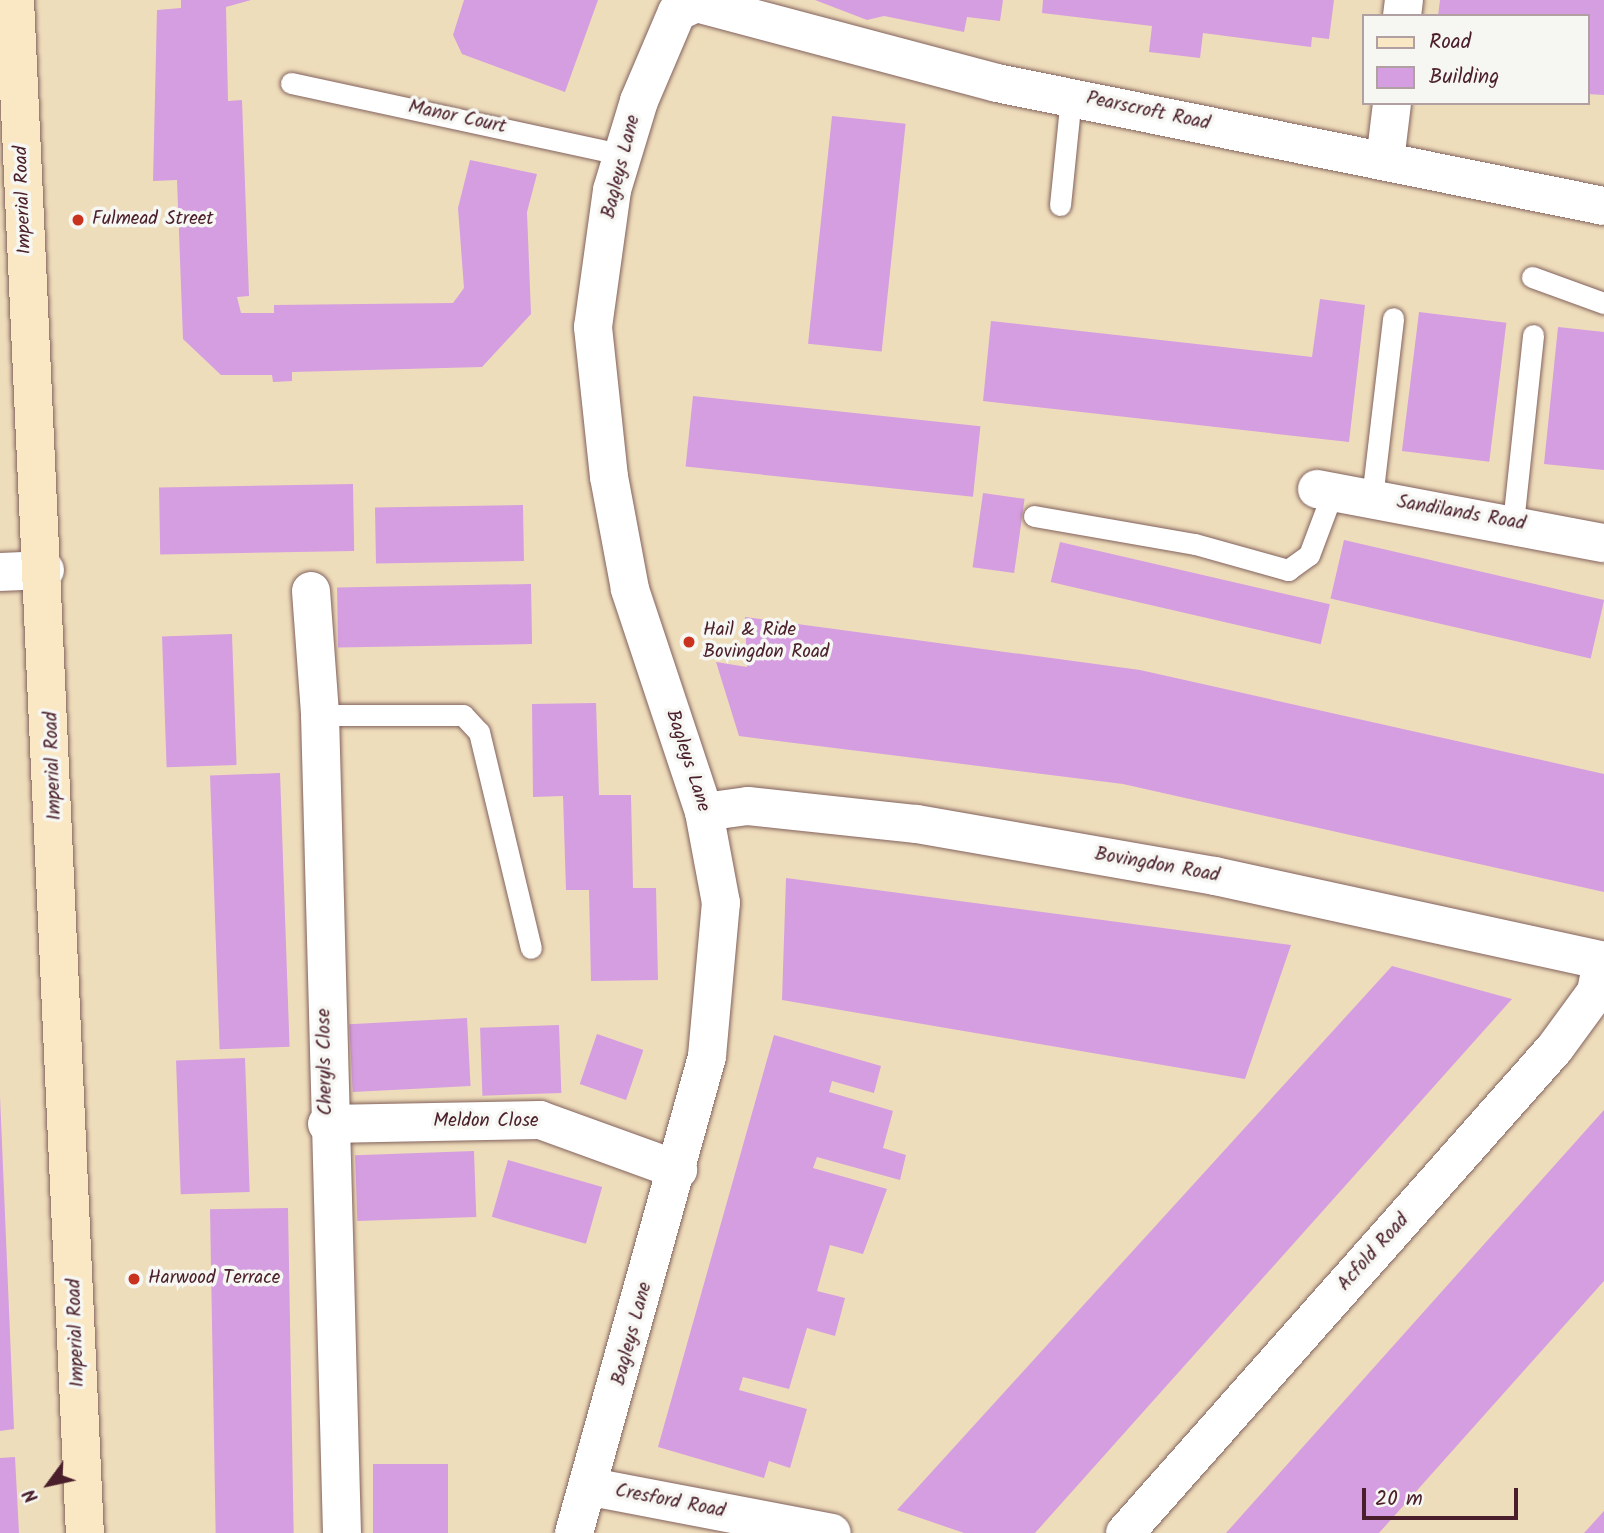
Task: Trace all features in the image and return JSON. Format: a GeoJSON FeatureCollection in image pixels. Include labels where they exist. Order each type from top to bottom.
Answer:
{"type":"FeatureCollection","features":[{"type":"Feature","properties":{"kind":"street","name":"Imperial Road"},"geometry":{"type":"LineString","coordinates":[[16,0],[45,570],[85,1533]]}},
{"type":"Feature","properties":{"kind":"street","name":"Pearscroft Road"},"geometry":{"type":"LineString","coordinates":[[696,3],[997,83],[1604,206]]}},
{"type":"Feature","properties":{"kind":"street","name":"Bagleys Lane"},"geometry":{"type":"LineString","coordinates":[[574,1533],[591,1487],[708,1056],[721,903],[704,812],[630,589],[609,477],[593,327],[623,155],[677,12],[696,3]]}},
{"type":"Feature","properties":{"kind":"street"},"geometry":{"type":"LineString","coordinates":[[1385,161],[1392,105]]}},
{"type":"Feature","properties":{"kind":"street","name":"Sandilands Road"},"geometry":{"type":"LineString","coordinates":[[1325,490],[1513,523],[1604,543]]}},
{"type":"Feature","properties":{"kind":"street"},"geometry":{"type":"LineString","coordinates":[[0,572],[45,570]]}},
{"type":"Feature","properties":{"kind":"street","name":"Cheryls Close"},"geometry":{"type":"LineString","coordinates":[[311,591],[320,715],[327,1124],[342,1533]]}},
{"type":"Feature","properties":{"kind":"street","name":"Bovingdon Road"},"geometry":{"type":"LineString","coordinates":[[704,812],[748,806],[917,824],[1215,876],[1603,961]]}},
{"type":"Feature","properties":{"kind":"street","name":"Acfold Road"},"geometry":{"type":"LineString","coordinates":[[1125,1533],[1555,1048],[1596,992],[1603,961]]}},
{"type":"Feature","properties":{"kind":"street","name":"Meldon Close"},"geometry":{"type":"LineString","coordinates":[[327,1124],[540,1120],[678,1170]]}},
{"type":"Feature","properties":{"kind":"street","name":"Cresford Road"},"geometry":{"type":"LineString","coordinates":[[591,1487],[832,1533]]}},
{"type":"Feature","properties":{"kind":"lane","name":"Manor Court"},"geometry":{"type":"LineString","coordinates":[[291,83],[623,155]]}},
{"type":"Feature","properties":{"kind":"lane"},"geometry":{"type":"LineString","coordinates":[[1060,205],[1071,97]]}},
{"type":"Feature","properties":{"kind":"lane"},"geometry":{"type":"LineString","coordinates":[[1532,277],[1604,303]]}},
{"type":"Feature","properties":{"kind":"lane"},"geometry":{"type":"LineString","coordinates":[[1372,498],[1393,318]]}},
{"type":"Feature","properties":{"kind":"lane"},"geometry":{"type":"LineString","coordinates":[[1513,523],[1533,335]]}},
{"type":"Feature","properties":{"kind":"lane"},"geometry":{"type":"LineString","coordinates":[[1034,516],[1195,544],[1288,570],[1309,555],[1325,490]]}},
{"type":"Feature","properties":{"kind":"lane"},"geometry":{"type":"LineString","coordinates":[[320,715],[463,715],[479,733],[531,948]]}},
{"type":"Feature","properties":{"kind":"building"},"geometry":{"type":"Polygon","coordinates":[[[181,0],[251,0],[226,7],[228,101],[242,100],[249,296],[237,297],[241,313],[274,313],[274,305],[453,303],[464,288],[458,208],[470,160],[537,174],[527,212],[531,314],[482,367],[292,372],[292,381],[273,382],[272,375],[221,375],[183,339],[177,180],[153,181],[157,10],[181,8],[181,0]]]}},
{"type":"Feature","properties":{"kind":"building"},"geometry":{"type":"Polygon","coordinates":[[[464,0],[598,0],[565,92],[462,54],[453,35],[464,0]]]}},
{"type":"Feature","properties":{"kind":"building"},"geometry":{"type":"Polygon","coordinates":[[[815,0],[1003,0],[1000,21],[967,17],[964,32],[884,16],[867,20],[815,0]]]}},
{"type":"Feature","properties":{"kind":"building"},"geometry":{"type":"Polygon","coordinates":[[[1043,0],[1334,0],[1329,39],[1312,37],[1311,47],[1203,33],[1200,58],[1149,52],[1152,26],[1042,13],[1043,0]]]}},
{"type":"Feature","properties":{"kind":"building"},"geometry":{"type":"Polygon","coordinates":[[[1440,0],[1604,0],[1604,95],[1590,94],[1590,14],[1438,14],[1440,0]]]}},
{"type":"Feature","properties":{"kind":"building"},"geometry":{"type":"Polygon","coordinates":[[[832,116],[906,124],[882,351],[808,344],[832,116]]]}},
{"type":"Feature","properties":{"kind":"building"},"geometry":{"type":"Polygon","coordinates":[[[1320,299],[1365,305],[1349,442],[983,401],[991,321],[1312,357],[1320,299]]]}},
{"type":"Feature","properties":{"kind":"building"},"geometry":{"type":"Polygon","coordinates":[[[1419,312],[1506,323],[1489,462],[1402,451],[1419,312]]]}},
{"type":"Feature","properties":{"kind":"building"},"geometry":{"type":"Polygon","coordinates":[[[1558,327],[1604,332],[1604,470],[1544,464],[1558,327]]]}},
{"type":"Feature","properties":{"kind":"building"},"geometry":{"type":"Polygon","coordinates":[[[693,396],[980,426],[973,497],[686,467],[693,396]]]}},
{"type":"Feature","properties":{"kind":"building"},"geometry":{"type":"Polygon","coordinates":[[[353,484],[354,551],[160,554],[159,487],[353,484]]]}},
{"type":"Feature","properties":{"kind":"building"},"geometry":{"type":"Polygon","coordinates":[[[983,493],[1025,499],[1014,573],[973,567],[983,493]]]}},
{"type":"Feature","properties":{"kind":"building"},"geometry":{"type":"Polygon","coordinates":[[[523,505],[524,561],[376,564],[375,508],[523,505]]]}},
{"type":"Feature","properties":{"kind":"building"},"geometry":{"type":"Polygon","coordinates":[[[1344,540],[1604,600],[1591,659],[1331,598],[1344,540]]]}},
{"type":"Feature","properties":{"kind":"building"},"geometry":{"type":"Polygon","coordinates":[[[1060,542],[1330,604],[1321,644],[1051,582],[1060,542]]]}},
{"type":"Feature","properties":{"kind":"building"},"geometry":{"type":"Polygon","coordinates":[[[531,584],[532,644],[338,647],[337,587],[531,584]]]}},
{"type":"Feature","properties":{"kind":"building"},"geometry":{"type":"Polygon","coordinates":[[[745,617],[1140,670],[1604,774],[1604,892],[1123,784],[739,736],[716,662],[747,667],[745,617]]]}},
{"type":"Feature","properties":{"kind":"building"},"geometry":{"type":"Polygon","coordinates":[[[232,634],[237,765],[167,767],[162,636],[232,634]]]}},
{"type":"Feature","properties":{"kind":"building"},"geometry":{"type":"Polygon","coordinates":[[[596,703],[599,795],[631,795],[633,888],[656,888],[658,980],[591,981],[589,890],[566,890],[563,796],[533,797],[532,704],[596,703]]]}},
{"type":"Feature","properties":{"kind":"building"},"geometry":{"type":"Polygon","coordinates":[[[280,773],[290,1047],[220,1049],[210,775],[280,773]]]}},
{"type":"Feature","properties":{"kind":"building"},"geometry":{"type":"Polygon","coordinates":[[[786,878],[1291,945],[1245,1079],[782,1000],[786,878]]]}},
{"type":"Feature","properties":{"kind":"building"},"geometry":{"type":"Polygon","coordinates":[[[1392,966],[1512,999],[1035,1533],[964,1533],[897,1510],[1392,966]]]}},
{"type":"Feature","properties":{"kind":"building"},"geometry":{"type":"Polygon","coordinates":[[[467,1018],[471,1086],[353,1092],[349,1024],[467,1018]]]}},
{"type":"Feature","properties":{"kind":"building"},"geometry":{"type":"Polygon","coordinates":[[[559,1025],[561,1093],[482,1096],[480,1028],[559,1025]]]}},
{"type":"Feature","properties":{"kind":"building"},"geometry":{"type":"Polygon","coordinates":[[[597,1034],[643,1050],[626,1100],[580,1084],[597,1034]]]}},
{"type":"Feature","properties":{"kind":"building"},"geometry":{"type":"Polygon","coordinates":[[[774,1035],[881,1066],[874,1093],[832,1081],[829,1092],[893,1111],[883,1148],[906,1155],[900,1180],[817,1157],[813,1168],[887,1189],[863,1254],[830,1245],[817,1291],[845,1298],[835,1336],[807,1328],[789,1389],[743,1377],[739,1390],[807,1409],[790,1468],[769,1461],[764,1478],[658,1447],[774,1035]]]}},
{"type":"Feature","properties":{"kind":"building"},"geometry":{"type":"Polygon","coordinates":[[[245,1058],[250,1192],[181,1194],[176,1060],[245,1058]]]}},
{"type":"Feature","properties":{"kind":"building"},"geometry":{"type":"Polygon","coordinates":[[[0,1096],[14,1429],[0,1431],[0,1096]]]}},
{"type":"Feature","properties":{"kind":"building"},"geometry":{"type":"Polygon","coordinates":[[[1604,1110],[1604,1281],[1379,1533],[1226,1533],[1604,1110]]]}},
{"type":"Feature","properties":{"kind":"building"},"geometry":{"type":"Polygon","coordinates":[[[474,1151],[476,1217],[357,1221],[355,1155],[474,1151]]]}},
{"type":"Feature","properties":{"kind":"building"},"geometry":{"type":"Polygon","coordinates":[[[508,1160],[602,1187],[586,1244],[492,1217],[508,1160]]]}},
{"type":"Feature","properties":{"kind":"building"},"geometry":{"type":"Polygon","coordinates":[[[288,1208],[294,1533],[216,1533],[210,1209],[288,1208]]]}},
{"type":"Feature","properties":{"kind":"building"},"geometry":{"type":"Polygon","coordinates":[[[15,1457],[19,1533],[0,1533],[0,1458],[15,1457]]]}},
{"type":"Feature","properties":{"kind":"building"},"geometry":{"type":"Polygon","coordinates":[[[373,1464],[448,1464],[448,1533],[373,1533],[373,1464]]]}},
{"type":"Feature","properties":{"kind":"building"},"geometry":{"type":"Polygon","coordinates":[[[1604,1511],[1604,1533],[1584,1533],[1604,1511]]]}},
{"type":"Feature","properties":{"kind":"place","name":"Fulmead Street"},"geometry":{"type":"Point","coordinates":[78,220]}},
{"type":"Feature","properties":{"kind":"place","name":"Hail & Ride Bovingdon Road"},"geometry":{"type":"Point","coordinates":[689,642]}},
{"type":"Feature","properties":{"kind":"place","name":"Harwood Terrace"},"geometry":{"type":"Point","coordinates":[134,1279]}}]}
